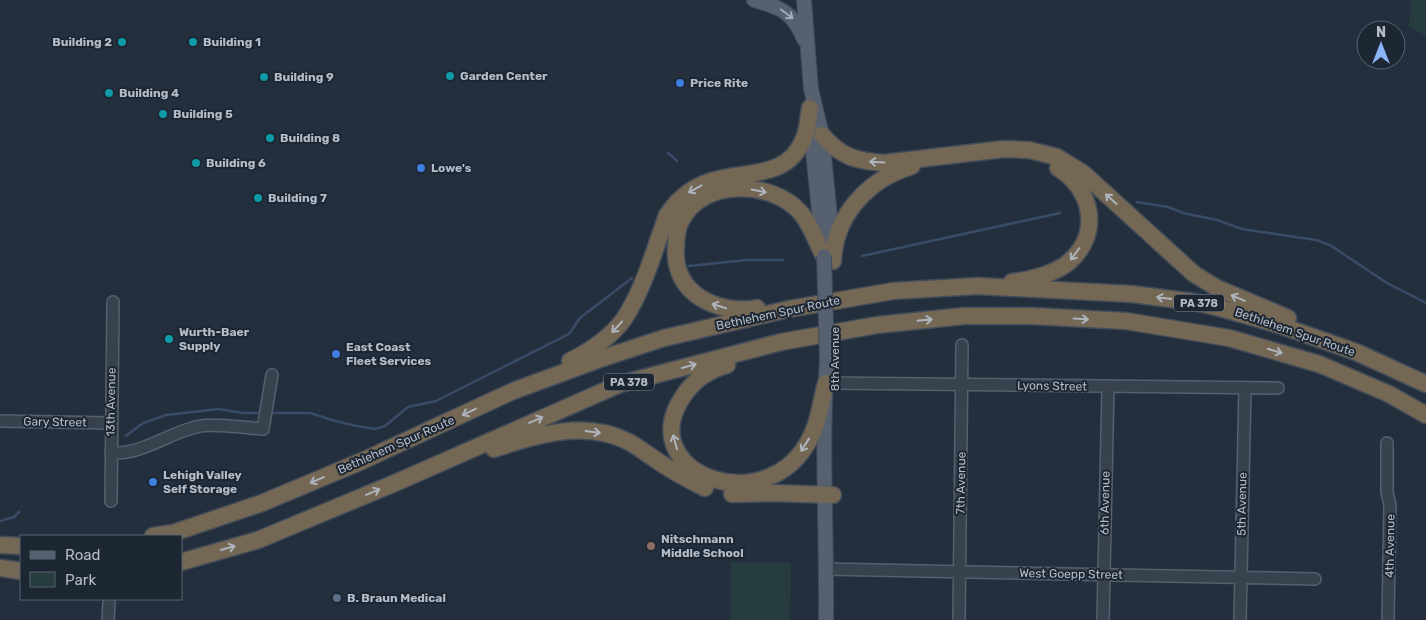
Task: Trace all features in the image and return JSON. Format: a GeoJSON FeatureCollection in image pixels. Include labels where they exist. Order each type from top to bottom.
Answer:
{"type":"FeatureCollection","features":[{"type":"Feature","properties":{"kind":"highway"},"geometry":{"type":"LineString","coordinates":[[513,391],[588,352],[615,329],[624,318],[638,293],[667,215],[682,196],[694,188],[719,179],[750,175],[780,166],[790,159],[804,140],[813,123],[843,155],[870,162],[884,163],[1004,148],[1029,150],[1057,157],[1083,173],[1194,274],[1207,283],[1338,338],[1410,376]]}},
{"type":"Feature","properties":{"kind":"highway"},"geometry":{"type":"LineString","coordinates":[[854,296],[798,301],[744,310],[720,307],[702,299],[685,285],[675,253],[678,229],[691,206],[709,195],[729,188],[747,188],[776,195],[800,212],[828,258],[834,250],[842,220],[848,211],[875,183],[898,171],[913,166],[958,160],[1002,159],[1044,163],[1058,168],[1069,175],[1079,186],[1089,211],[1087,232],[1078,251],[1069,262],[1057,270],[1016,282],[977,286]]}},
{"type":"Feature","properties":{"kind":"highway","name":"Bethlehem Spur Route"},"geometry":{"type":"LineString","coordinates":[[163,535],[173,534],[262,503],[513,391],[600,359],[664,338],[854,296],[893,291],[977,286],[1132,294],[1203,304],[1279,325],[1356,352],[1426,384]]}},
{"type":"Feature","properties":{"kind":"highway","name":"Bethlehem Spur Route"},"geometry":{"type":"LineString","coordinates":[[182,562],[258,540],[620,384],[781,342],[876,325],[964,316],[1032,316],[1126,321],[1220,336],[1319,364],[1389,394],[1426,415]]}},
{"type":"Feature","properties":{"kind":"highway"},"geometry":{"type":"LineString","coordinates":[[828,490],[720,482],[704,476],[688,466],[677,451],[673,437],[673,418],[680,400],[686,392],[699,379],[722,366],[876,325]]}},
{"type":"Feature","properties":{"kind":"highway"},"geometry":{"type":"LineString","coordinates":[[741,484],[771,476],[788,466],[815,428],[831,383]]}},
{"type":"Feature","properties":{"kind":"highway"},"geometry":{"type":"LineString","coordinates":[[395,482],[525,438],[570,431],[591,431],[629,442],[672,471],[712,490],[734,494],[828,490]]}},
{"type":"Feature","properties":{"kind":"highway"},"geometry":{"type":"LineString","coordinates":[[0,545],[20,546]]}},
{"type":"Feature","properties":{"kind":"highway"},"geometry":{"type":"LineString","coordinates":[[0,568],[20,571]]}},
{"type":"Feature","properties":{"kind":"main road"},"geometry":{"type":"LineString","coordinates":[[754,0],[778,8],[788,14],[795,20],[807,44]]}},
{"type":"Feature","properties":{"kind":"main road","name":"8th Avenue"},"geometry":{"type":"LineString","coordinates":[[804,0],[813,123],[828,258],[831,383],[828,490],[824,519],[826,541],[826,620]]}},
{"type":"Feature","properties":{"kind":"street","name":"13th Avenue"},"geometry":{"type":"LineString","coordinates":[[111,501],[113,302]]}},
{"type":"Feature","properties":{"kind":"street","name":"7th Avenue"},"geometry":{"type":"LineString","coordinates":[[959,620],[962,345]]}},
{"type":"Feature","properties":{"kind":"street"},"geometry":{"type":"LineString","coordinates":[[111,453],[124,454],[136,451],[187,430],[202,426],[263,429],[272,375]]}},
{"type":"Feature","properties":{"kind":"street","name":"Lyons Street"},"geometry":{"type":"LineString","coordinates":[[831,383],[1278,388]]}},
{"type":"Feature","properties":{"kind":"street","name":"6th Avenue"},"geometry":{"type":"LineString","coordinates":[[1103,620],[1108,387]]}},
{"type":"Feature","properties":{"kind":"street","name":"5th Avenue"},"geometry":{"type":"LineString","coordinates":[[1240,620],[1245,388]]}},
{"type":"Feature","properties":{"kind":"street","name":"Gary Street"},"geometry":{"type":"LineString","coordinates":[[0,421],[111,423]]}},
{"type":"Feature","properties":{"kind":"street","name":"4th Avenue"},"geometry":{"type":"LineString","coordinates":[[1387,443],[1387,492],[1390,504],[1388,620]]}},
{"type":"Feature","properties":{"kind":"street","name":"West Goepp Street"},"geometry":{"type":"LineString","coordinates":[[826,569],[1315,579]]}},
{"type":"Feature","properties":{"kind":"street"},"geometry":{"type":"LineString","coordinates":[[108,603],[108,620]]}},
{"type":"Feature","properties":{"kind":"green space"},"geometry":{"type":"Polygon","coordinates":[[[1411,0],[1426,0],[1426,36],[1409,26],[1411,0]]]}},
{"type":"Feature","properties":{"kind":"green space"},"geometry":{"type":"Polygon","coordinates":[[[731,562],[791,563],[790,620],[730,620],[731,562]]]}},
{"type":"Feature","properties":{"kind":"waterway"},"geometry":{"type":"LineString","coordinates":[[668,153],[677,161]]}},
{"type":"Feature","properties":{"kind":"waterway"},"geometry":{"type":"LineString","coordinates":[[1137,202],[1168,207],[1183,213],[1217,220],[1242,229],[1316,240],[1330,245],[1387,283],[1426,303]]}},
{"type":"Feature","properties":{"kind":"waterway"},"geometry":{"type":"LineString","coordinates":[[862,256],[1060,213]]}},
{"type":"Feature","properties":{"kind":"waterway"},"geometry":{"type":"LineString","coordinates":[[689,266],[747,260],[783,260]]}},
{"type":"Feature","properties":{"kind":"waterway"},"geometry":{"type":"LineString","coordinates":[[269,413],[310,413],[357,426],[375,429],[385,426],[408,407],[436,401],[569,334],[580,318],[632,278]]}},
{"type":"Feature","properties":{"kind":"waterway"},"geometry":{"type":"LineString","coordinates":[[126,436],[143,423],[166,415],[219,409],[243,413],[261,413]]}},
{"type":"Feature","properties":{"kind":"waterway"},"geometry":{"type":"LineString","coordinates":[[0,521],[14,517],[19,512]]}},
{"type":"Feature","properties":{"kind":"place","name":"Building 2"},"geometry":{"type":"Point","coordinates":[122,42]}},
{"type":"Feature","properties":{"kind":"place","name":"Building 1"},"geometry":{"type":"Point","coordinates":[193,42]}},
{"type":"Feature","properties":{"kind":"place","name":"Garden Center"},"geometry":{"type":"Point","coordinates":[450,76]}},
{"type":"Feature","properties":{"kind":"place","name":"Building 9"},"geometry":{"type":"Point","coordinates":[264,77]}},
{"type":"Feature","properties":{"kind":"place","name":"Price Rite"},"geometry":{"type":"Point","coordinates":[680,83]}},
{"type":"Feature","properties":{"kind":"place","name":"Building 4"},"geometry":{"type":"Point","coordinates":[109,93]}},
{"type":"Feature","properties":{"kind":"place","name":"Building 5"},"geometry":{"type":"Point","coordinates":[163,114]}},
{"type":"Feature","properties":{"kind":"place","name":"Building 8"},"geometry":{"type":"Point","coordinates":[270,138]}},
{"type":"Feature","properties":{"kind":"place","name":"Building 6"},"geometry":{"type":"Point","coordinates":[196,163]}},
{"type":"Feature","properties":{"kind":"place","name":"Lowe's"},"geometry":{"type":"Point","coordinates":[421,168]}},
{"type":"Feature","properties":{"kind":"place","name":"Building 7"},"geometry":{"type":"Point","coordinates":[258,198]}},
{"type":"Feature","properties":{"kind":"place","name":"Wurth-Baer Supply"},"geometry":{"type":"Point","coordinates":[169,339]}},
{"type":"Feature","properties":{"kind":"place","name":"East Coast Fleet Services"},"geometry":{"type":"Point","coordinates":[336,354]}},
{"type":"Feature","properties":{"kind":"place","name":"Lehigh Valley Self Storage"},"geometry":{"type":"Point","coordinates":[153,482]}},
{"type":"Feature","properties":{"kind":"place","name":"Nitschmann Middle School"},"geometry":{"type":"Point","coordinates":[651,546]}},
{"type":"Feature","properties":{"kind":"place","name":"B. Braun Medical"},"geometry":{"type":"Point","coordinates":[337,598]}}]}
